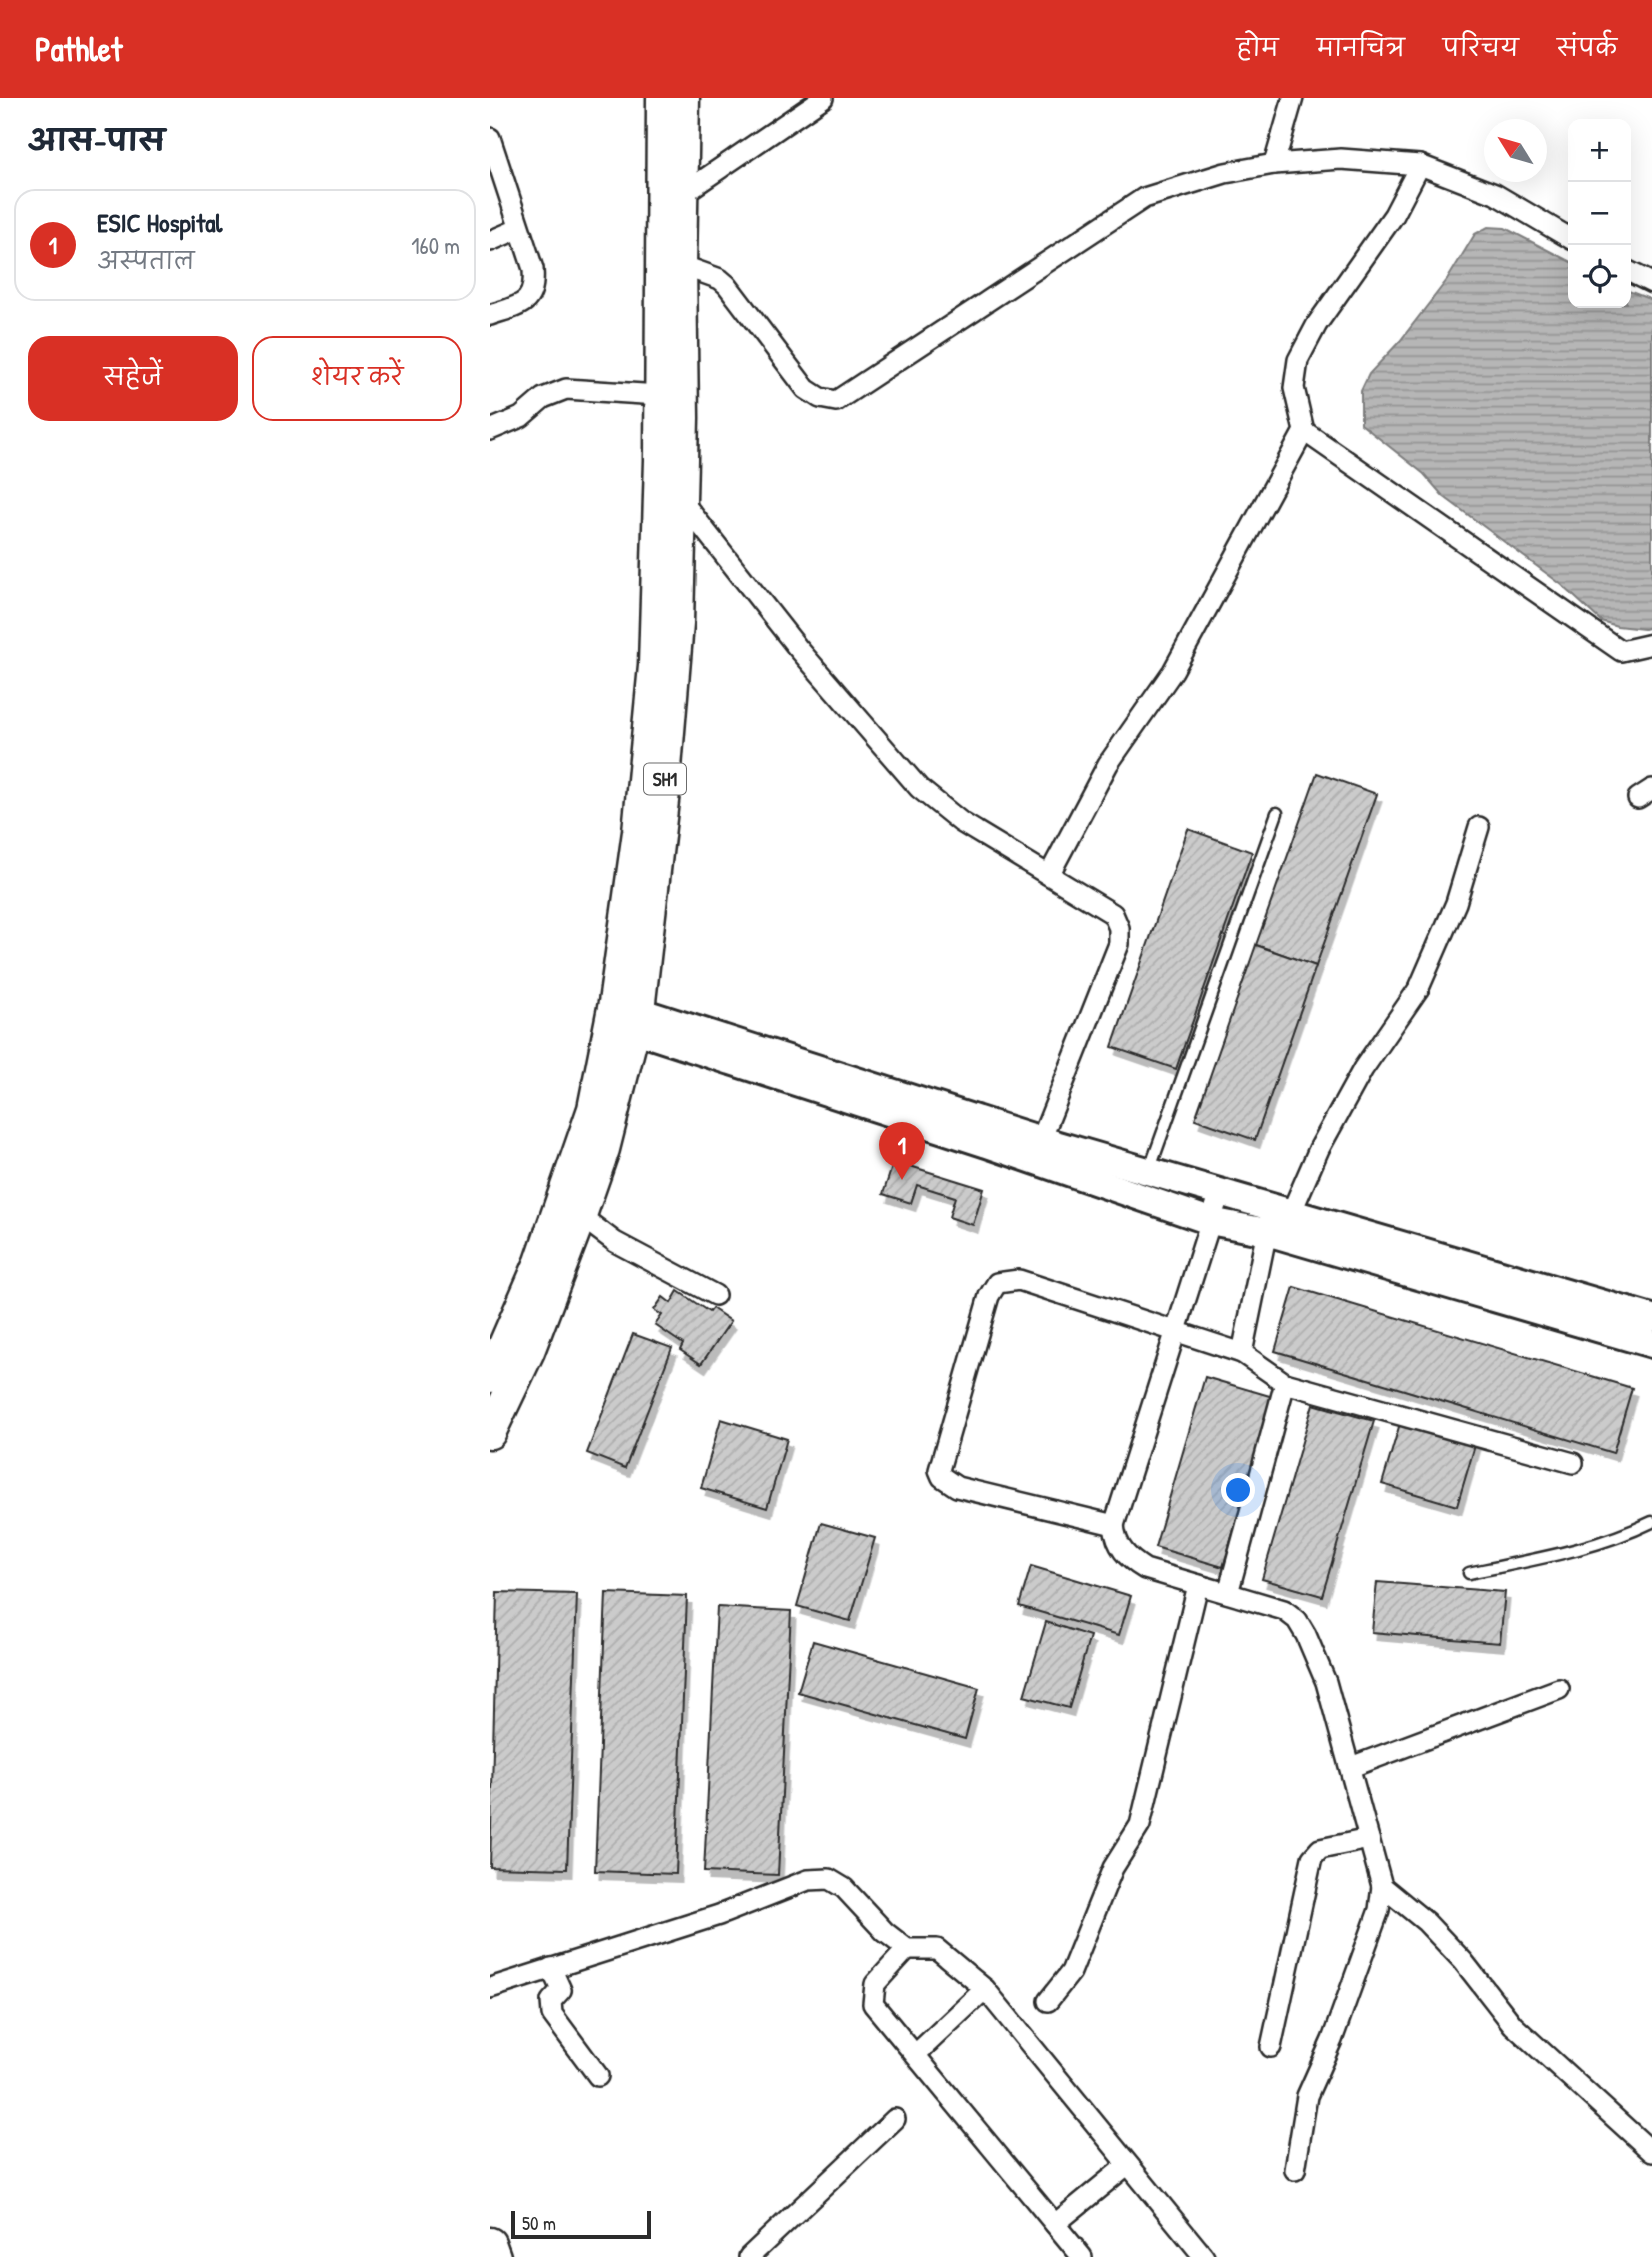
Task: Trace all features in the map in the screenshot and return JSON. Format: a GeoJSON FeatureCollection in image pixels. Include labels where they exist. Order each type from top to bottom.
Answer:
{"type":"FeatureCollection","features":[{"type":"Feature","properties":{"kind":"main road","name":"SH1"},"geometry":{"type":"LineString","coordinates":[[624,1016],[654,666],[662,98]]}},
{"type":"Feature","properties":{"kind":"main road","name":"SH1"},"geometry":{"type":"LineString","coordinates":[[490,1433],[529,1351],[571,1209],[593,1109],[624,1016],[664,792],[678,623],[682,501],[681,265],[684,98]]}},
{"type":"Feature","properties":{"kind":"main road"},"geometry":{"type":"LineString","coordinates":[[624,1016],[1220,1192],[1277,1217],[1652,1344]]}},
{"type":"Feature","properties":{"kind":"main road"},"geometry":{"type":"LineString","coordinates":[[624,1016],[1210,1221],[1277,1217],[1652,1318]]}},
{"type":"Feature","properties":{"kind":"main road","name":"SH1"},"geometry":{"type":"LineString","coordinates":[[490,1377],[571,1209]]}},
{"type":"Feature","properties":{"kind":"main road"},"geometry":{"type":"LineString","coordinates":[[490,2244],[495,2257]]}},
{"type":"Feature","properties":{"kind":"street"},"geometry":{"type":"LineString","coordinates":[[684,193],[823,98]]}},
{"type":"Feature","properties":{"kind":"street"},"geometry":{"type":"LineString","coordinates":[[1275,164],[1293,98]]}},
{"type":"Feature","properties":{"kind":"street"},"geometry":{"type":"LineString","coordinates":[[490,138],[533,269],[534,288],[532,296],[519,305],[490,315]]}},
{"type":"Feature","properties":{"kind":"street"},"geometry":{"type":"LineString","coordinates":[[681,265],[720,279],[806,389],[820,398],[836,401],[1144,198],[1226,173],[1275,164],[1341,159],[1420,165],[1495,194],[1568,237]]}},
{"type":"Feature","properties":{"kind":"street"},"geometry":{"type":"LineString","coordinates":[[1049,875],[1108,764],[1173,671],[1304,431],[1294,388],[1298,360],[1317,324],[1394,215],[1420,165]]}},
{"type":"Feature","properties":{"kind":"street"},"geometry":{"type":"LineString","coordinates":[[490,241],[518,229]]}},
{"type":"Feature","properties":{"kind":"street"},"geometry":{"type":"LineString","coordinates":[[1631,273],[1652,284]]}},
{"type":"Feature","properties":{"kind":"street"},"geometry":{"type":"LineString","coordinates":[[490,430],[522,417],[542,398],[566,389],[659,395]]}},
{"type":"Feature","properties":{"kind":"street"},"geometry":{"type":"LineString","coordinates":[[1304,431],[1621,651],[1652,644]]}},
{"type":"Feature","properties":{"kind":"street"},"geometry":{"type":"LineString","coordinates":[[682,501],[797,647],[919,788],[961,822],[1113,914],[1119,928],[1119,944],[1041,1140]]}},
{"type":"Feature","properties":{"kind":"street"},"geometry":{"type":"LineString","coordinates":[[1242,1353],[1277,1217],[1319,1149],[1363,1069],[1419,988],[1456,903],[1479,827]]}},
{"type":"Feature","properties":{"kind":"street"},"geometry":{"type":"LineString","coordinates":[[1220,1192],[1114,1525],[1115,1540],[1128,1558],[1145,1569],[1284,1610],[1297,1620],[1326,1682],[1351,1767],[1382,1886],[1379,1910],[1332,2040],[1307,2096],[1295,2170]]}},
{"type":"Feature","properties":{"kind":"street"},"geometry":{"type":"LineString","coordinates":[[571,1209],[615,1242],[715,1296]]}},
{"type":"Feature","properties":{"kind":"street"},"geometry":{"type":"LineString","coordinates":[[1114,1525],[957,1487],[942,1477],[939,1470],[940,1458],[989,1296],[997,1283],[1019,1280],[1242,1353],[1285,1383],[1573,1463]]}},
{"type":"Feature","properties":{"kind":"street"},"geometry":{"type":"LineString","coordinates":[[1228,1593],[1285,1383]]}},
{"type":"Feature","properties":{"kind":"street"},"geometry":{"type":"LineString","coordinates":[[1048,2001],[1071,1972],[1114,1868],[1140,1825],[1198,1585]]}},
{"type":"Feature","properties":{"kind":"street"},"geometry":{"type":"LineString","coordinates":[[1351,1767],[1559,1689]]}},
{"type":"Feature","properties":{"kind":"street"},"geometry":{"type":"LineString","coordinates":[[1271,2047],[1311,1857],[1320,1849],[1368,1839]]}},
{"type":"Feature","properties":{"kind":"street"},"geometry":{"type":"LineString","coordinates":[[490,1988],[719,1914],[808,1880],[829,1879],[844,1888],[885,1932],[907,1949],[937,1949],[985,1989],[1204,2257]]}},
{"type":"Feature","properties":{"kind":"street"},"geometry":{"type":"LineString","coordinates":[[1382,1886],[1426,1922],[1463,1961],[1513,2025],[1652,2152]]}},
{"type":"Feature","properties":{"kind":"street"},"geometry":{"type":"LineString","coordinates":[[907,1949],[874,1984],[873,2004],[1082,2257]]}},
{"type":"Feature","properties":{"kind":"street"},"geometry":{"type":"LineString","coordinates":[[551,1968],[561,1990],[551,2001],[552,2014],[598,2076]]}},
{"type":"Feature","properties":{"kind":"street"},"geometry":{"type":"LineString","coordinates":[[916,2054],[985,1989]]}},
{"type":"Feature","properties":{"kind":"street"},"geometry":{"type":"LineString","coordinates":[[749,2257],[895,2119]]}},
{"type":"Feature","properties":{"kind":"street"},"geometry":{"type":"LineString","coordinates":[[1055,2224],[1127,2165]]}},
{"type":"Feature","properties":{"kind":"lane"},"geometry":{"type":"LineString","coordinates":[[1149,1171],[1277,813]]}},
{"type":"Feature","properties":{"kind":"lane"},"geometry":{"type":"LineString","coordinates":[[1469,1573],[1626,1535],[1652,1522]]}},
{"type":"Feature","properties":{"kind":"shaded area"},"geometry":{"type":"Polygon","coordinates":[[[1488,227],[1505,228],[1568,260],[1568,308],[1631,308],[1631,292],[1652,300],[1652,627],[1644,629],[1617,626],[1601,621],[1562,585],[1443,496],[1424,474],[1361,424],[1361,391],[1369,374],[1400,341],[1447,280],[1475,234],[1488,227]]]}},
{"type":"Feature","properties":{"kind":"building"},"geometry":{"type":"Polygon","coordinates":[[[1317,773],[1377,794],[1316,966],[1256,945],[1317,773]]]}},
{"type":"Feature","properties":{"kind":"building"},"geometry":{"type":"Polygon","coordinates":[[[1188,829],[1252,852],[1176,1069],[1112,1047],[1188,829]]]}},
{"type":"Feature","properties":{"kind":"building"},"geometry":{"type":"Polygon","coordinates":[[[1256,945],[1316,966],[1255,1140],[1195,1119],[1256,945]]]}},
{"type":"Feature","properties":{"kind":"building"},"geometry":{"type":"Polygon","coordinates":[[[894,1161],[984,1189],[973,1225],[949,1217],[955,1197],[917,1185],[911,1203],[883,1194],[894,1161]]]}},
{"type":"Feature","properties":{"kind":"building"},"geometry":{"type":"Polygon","coordinates":[[[1294,1287],[1632,1388],[1613,1453],[1275,1351],[1294,1287]]]}},
{"type":"Feature","properties":{"kind":"building"},"geometry":{"type":"Polygon","coordinates":[[[678,1291],[709,1312],[712,1308],[731,1321],[701,1364],[680,1350],[683,1344],[655,1325],[662,1315],[654,1310],[663,1297],[671,1303],[678,1291]]]}},
{"type":"Feature","properties":{"kind":"building"},"geometry":{"type":"Polygon","coordinates":[[[633,1334],[672,1348],[625,1468],[587,1453],[633,1334]]]}},
{"type":"Feature","properties":{"kind":"building"},"geometry":{"type":"Polygon","coordinates":[[[1205,1377],[1273,1397],[1223,1567],[1155,1547],[1205,1377]]]}},
{"type":"Feature","properties":{"kind":"building"},"geometry":{"type":"Polygon","coordinates":[[[1313,1404],[1374,1421],[1322,1596],[1262,1579],[1313,1404]]]}},
{"type":"Feature","properties":{"kind":"building"},"geometry":{"type":"Polygon","coordinates":[[[721,1419],[787,1439],[767,1508],[701,1488],[721,1419]]]}},
{"type":"Feature","properties":{"kind":"building"},"geometry":{"type":"Polygon","coordinates":[[[1401,1420],[1476,1442],[1457,1506],[1382,1484],[1401,1420]]]}},
{"type":"Feature","properties":{"kind":"building"},"geometry":{"type":"Polygon","coordinates":[[[821,1523],[875,1538],[850,1621],[797,1606],[821,1523]]]}},
{"type":"Feature","properties":{"kind":"building"},"geometry":{"type":"Polygon","coordinates":[[[1031,1566],[1131,1596],[1119,1635],[1019,1606],[1031,1566]]]}},
{"type":"Feature","properties":{"kind":"building"},"geometry":{"type":"Polygon","coordinates":[[[1377,1582],[1505,1592],[1500,1643],[1372,1632],[1377,1582]]]}},
{"type":"Feature","properties":{"kind":"building"},"geometry":{"type":"Polygon","coordinates":[[[497,1592],[577,1594],[567,1869],[490,1867],[497,1592]]]}},
{"type":"Feature","properties":{"kind":"building"},"geometry":{"type":"Polygon","coordinates":[[[606,1593],[687,1596],[676,1874],[595,1871],[606,1593]]]}},
{"type":"Feature","properties":{"kind":"building"},"geometry":{"type":"Polygon","coordinates":[[[717,1607],[791,1611],[778,1875],[704,1872],[717,1607]]]}},
{"type":"Feature","properties":{"kind":"building"},"geometry":{"type":"Polygon","coordinates":[[[1046,1622],[1090,1636],[1069,1708],[1024,1696],[1046,1622]]]}},
{"type":"Feature","properties":{"kind":"building"},"geometry":{"type":"Polygon","coordinates":[[[813,1641],[979,1688],[965,1739],[798,1692],[813,1641]]]}},
{"type":"Feature","properties":{"kind":"place","name":"ESIC Hospital"},"geometry":{"type":"Point","coordinates":[902,1180]}}]}
